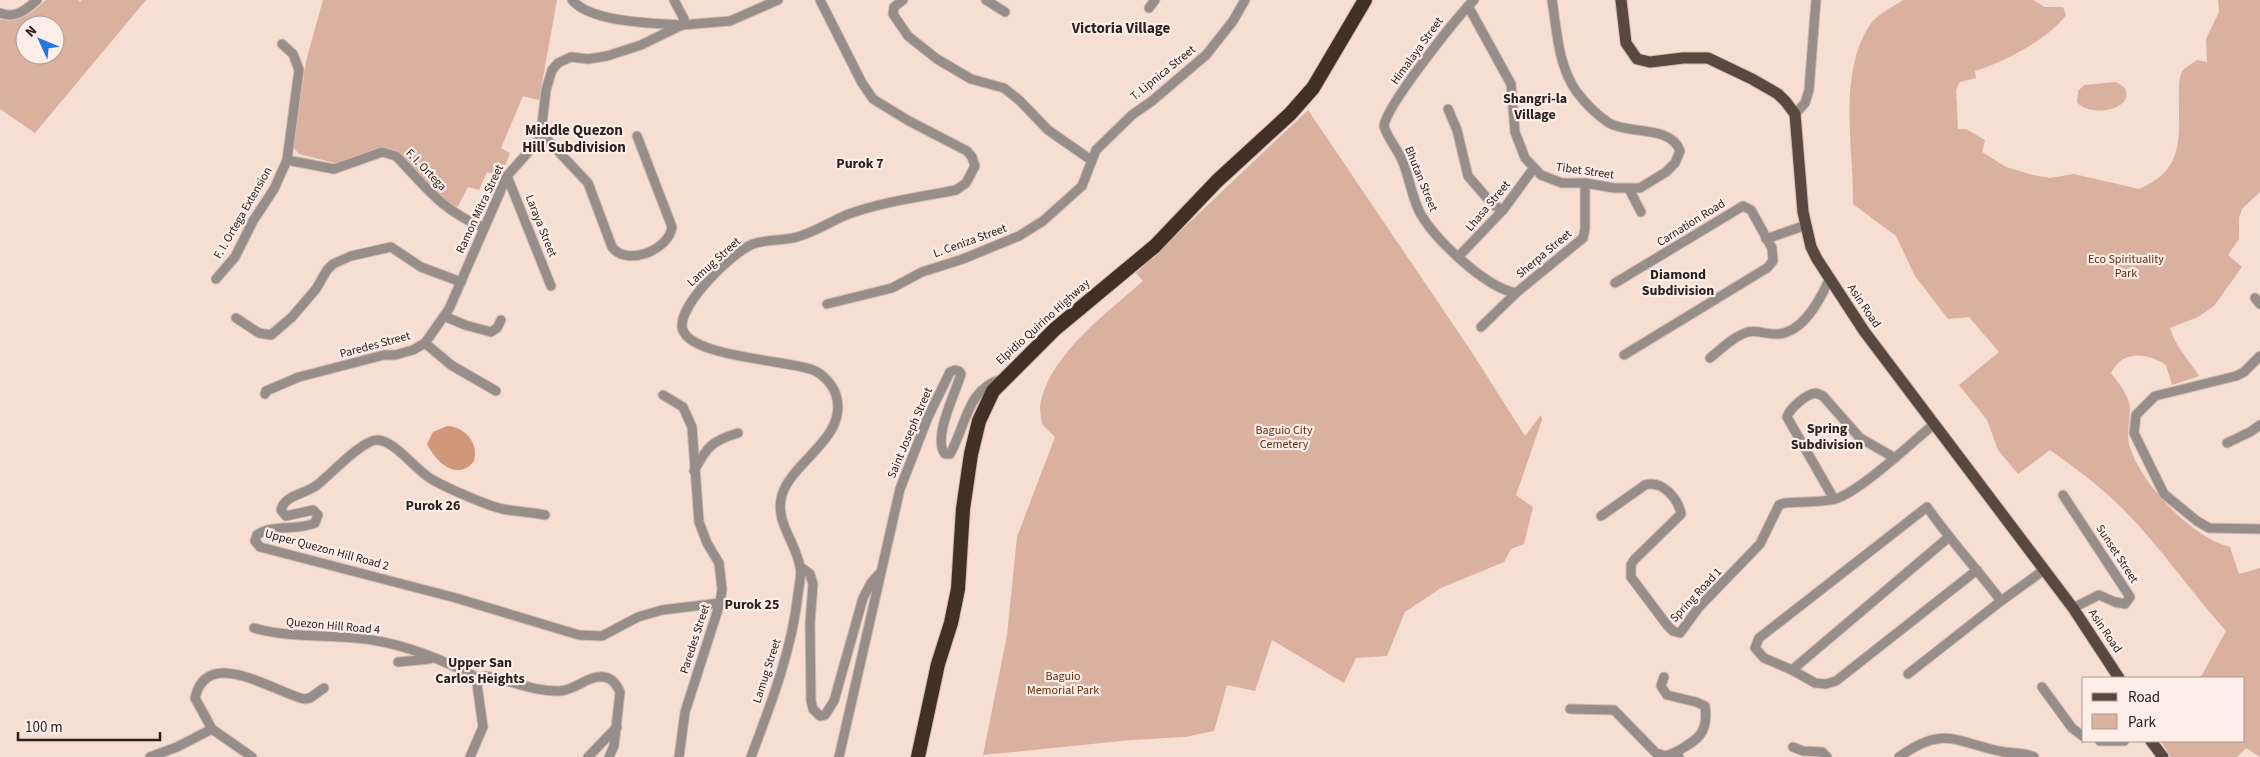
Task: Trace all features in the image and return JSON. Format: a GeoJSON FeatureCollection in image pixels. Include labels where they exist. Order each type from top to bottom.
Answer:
{"type":"FeatureCollection","features":[{"type":"Feature","properties":{"kind":"highway","name":"Elpidio Quirino Highway"},"geometry":{"type":"LineString","coordinates":[[918,757],[938,664],[951,623],[958,589],[963,509],[971,454],[987,403],[1003,379],[1094,294],[1155,246],[1217,181],[1290,114],[1313,88],[1365,0]]}},
{"type":"Feature","properties":{"kind":"main road"},"geometry":{"type":"LineString","coordinates":[[1621,0],[1626,43],[1637,59],[1650,62],[1683,58],[1708,58],[1733,68],[1778,94],[1795,114]]}},
{"type":"Feature","properties":{"kind":"main road","name":"Asin Road"},"geometry":{"type":"LineString","coordinates":[[1795,114],[1806,225],[1811,247],[1829,280],[1864,331],[2073,608],[2118,677]]}},
{"type":"Feature","properties":{"kind":"main road"},"geometry":{"type":"LineString","coordinates":[[2152,742],[2163,757]]}},
{"type":"Feature","properties":{"kind":"street"},"geometry":{"type":"LineString","coordinates":[[0,13],[14,16],[29,8],[37,0]]}},
{"type":"Feature","properties":{"kind":"street"},"geometry":{"type":"LineString","coordinates":[[572,0],[580,7],[610,17],[682,25],[684,19],[674,0]]}},
{"type":"Feature","properties":{"kind":"street","name":"Ramon Mitra Street"},"geometry":{"type":"LineString","coordinates":[[461,282],[507,176],[512,168],[532,148],[541,133],[546,90],[552,70],[558,63],[571,57],[598,59],[641,45],[682,25],[730,21],[778,0]]}},
{"type":"Feature","properties":{"kind":"street","name":"Lamug Street"},"geometry":{"type":"LineString","coordinates":[[751,757],[790,641],[796,616],[801,567],[779,508],[782,493],[825,439],[833,425],[838,409],[836,395],[829,383],[813,370],[741,356],[694,343],[686,338],[683,332],[683,316],[690,301],[702,287],[753,244],[796,238],[845,216],[879,205],[956,190],[972,175],[975,166],[972,157],[967,151],[909,121],[873,99],[853,66],[820,0]]}},
{"type":"Feature","properties":{"kind":"street"},"geometry":{"type":"LineString","coordinates":[[903,0],[894,7],[892,14],[908,36],[937,59],[971,79],[1004,88],[1019,100],[1048,130],[1091,160]]}},
{"type":"Feature","properties":{"kind":"street"},"geometry":{"type":"LineString","coordinates":[[986,0],[1005,12]]}},
{"type":"Feature","properties":{"kind":"street"},"geometry":{"type":"LineString","coordinates":[[1148,8],[1155,0]]}},
{"type":"Feature","properties":{"kind":"street","name":"T. Lipnica Street"},"geometry":{"type":"LineString","coordinates":[[1091,160],[1096,150],[1132,115],[1152,101],[1206,55],[1233,21],[1245,0]]}},
{"type":"Feature","properties":{"kind":"street","name":"Tibet Street"},"geometry":{"type":"LineString","coordinates":[[1533,169],[1562,183],[1585,183],[1629,189],[1640,188],[1653,182],[1666,172],[1675,163],[1680,151],[1675,142],[1667,136],[1628,129],[1609,122],[1590,107],[1577,92],[1563,66],[1552,0]]}},
{"type":"Feature","properties":{"kind":"street"},"geometry":{"type":"LineString","coordinates":[[1795,114],[1805,103],[1809,90],[1816,0]]}},
{"type":"Feature","properties":{"kind":"street"},"geometry":{"type":"LineString","coordinates":[[1471,3],[1511,84],[1515,132],[1525,158],[1533,169]]}},
{"type":"Feature","properties":{"kind":"street","name":"Himalaya Street"},"geometry":{"type":"LineString","coordinates":[[1385,119],[1444,36],[1471,3]]}},
{"type":"Feature","properties":{"kind":"street","name":"F. I. Ortega Extension"},"geometry":{"type":"LineString","coordinates":[[216,279],[235,257],[253,221],[274,189],[287,160],[299,70],[293,54],[282,44]]}},
{"type":"Feature","properties":{"kind":"street"},"geometry":{"type":"LineString","coordinates":[[1448,108],[1457,130],[1468,176],[1492,205],[1503,210]]}},
{"type":"Feature","properties":{"kind":"street","name":"Bhutan Street"},"geometry":{"type":"LineString","coordinates":[[1385,119],[1385,131],[1402,160],[1419,210],[1434,234],[1458,257],[1501,289],[1516,293]]}},
{"type":"Feature","properties":{"kind":"street"},"geometry":{"type":"LineString","coordinates":[[541,133],[588,183],[612,247],[616,253],[629,257],[649,251],[661,244],[671,232],[672,227],[637,136]]}},
{"type":"Feature","properties":{"kind":"street","name":"F. I. Ortega"},"geometry":{"type":"LineString","coordinates":[[287,160],[334,169],[382,152],[390,153],[396,156],[443,206],[462,219],[484,228]]}},
{"type":"Feature","properties":{"kind":"street","name":"L. Ceniza Street"},"geometry":{"type":"LineString","coordinates":[[827,304],[892,288],[922,272],[1018,236],[1043,220],[1076,193],[1082,186],[1091,160]]}},
{"type":"Feature","properties":{"kind":"street","name":"Lhasa Street"},"geometry":{"type":"LineString","coordinates":[[1458,257],[1503,210],[1533,169]]}},
{"type":"Feature","properties":{"kind":"street","name":"Laraya Street"},"geometry":{"type":"LineString","coordinates":[[507,176],[551,286]]}},
{"type":"Feature","properties":{"kind":"street","name":"Sherpa Street"},"geometry":{"type":"LineString","coordinates":[[1481,327],[1516,293],[1583,238],[1586,229],[1585,183]]}},
{"type":"Feature","properties":{"kind":"street"},"geometry":{"type":"LineString","coordinates":[[1629,189],[1642,212]]}},
{"type":"Feature","properties":{"kind":"street","name":"Carnation Road"},"geometry":{"type":"LineString","coordinates":[[1615,283],[1743,206],[1749,207],[1751,210],[1773,256],[1771,265],[1624,355]]}},
{"type":"Feature","properties":{"kind":"street"},"geometry":{"type":"LineString","coordinates":[[1766,239],[1806,225]]}},
{"type":"Feature","properties":{"kind":"street"},"geometry":{"type":"LineString","coordinates":[[236,318],[258,333],[271,335],[306,302],[333,264],[350,256],[383,247],[391,247],[421,267],[461,282]]}},
{"type":"Feature","properties":{"kind":"street"},"geometry":{"type":"LineString","coordinates":[[1710,358],[1736,338],[1749,332],[1781,334],[1799,325],[1819,302],[1829,280]]}},
{"type":"Feature","properties":{"kind":"street","name":"Paredes Street"},"geometry":{"type":"LineString","coordinates":[[265,394],[266,391],[299,377],[384,355],[396,355],[413,350],[425,343],[444,316],[461,282]]}},
{"type":"Feature","properties":{"kind":"street"},"geometry":{"type":"LineString","coordinates":[[444,316],[465,326],[491,332],[497,328],[501,320]]}},
{"type":"Feature","properties":{"kind":"street"},"geometry":{"type":"LineString","coordinates":[[425,343],[451,365],[496,391]]}},
{"type":"Feature","properties":{"kind":"street"},"geometry":{"type":"LineString","coordinates":[[2260,356],[2244,372],[2236,376],[2156,396],[2136,415],[2134,433],[2164,494],[2197,521],[2209,528],[2260,529]]}},
{"type":"Feature","properties":{"kind":"street","name":"Saint Joseph Street"},"geometry":{"type":"LineString","coordinates":[[840,757],[880,572],[909,461],[950,372],[954,370],[961,374],[947,408],[941,447],[945,454],[950,454],[977,394],[990,382],[1003,379]]}},
{"type":"Feature","properties":{"kind":"street"},"geometry":{"type":"LineString","coordinates":[[1834,499],[1788,417],[1790,412],[1809,395],[1816,393],[1823,396],[1860,438],[1894,458]]}},
{"type":"Feature","properties":{"kind":"street","name":"Paredes Street"},"geometry":{"type":"LineString","coordinates":[[663,395],[683,407],[692,426],[699,522],[707,543],[719,563],[722,589],[720,603],[685,712],[679,757]]}},
{"type":"Feature","properties":{"kind":"street","name":"Spring Road 1"},"geometry":{"type":"LineString","coordinates":[[1601,516],[1645,485],[1652,483],[1663,486],[1680,508],[1678,517],[1634,560],[1630,571],[1631,577],[1667,625],[1673,631],[1680,633],[1699,608],[1760,544],[1779,505],[1788,502],[1834,499],[1852,491],[1934,424]]}},
{"type":"Feature","properties":{"kind":"street"},"geometry":{"type":"LineString","coordinates":[[2227,442],[2260,425]]}},
{"type":"Feature","properties":{"kind":"street"},"geometry":{"type":"LineString","coordinates":[[694,472],[709,445],[720,438],[738,433]]}},
{"type":"Feature","properties":{"kind":"street","name":"Upper Quezon Hill Road 2"},"geometry":{"type":"LineString","coordinates":[[545,515],[502,509],[433,480],[419,471],[395,449],[385,442],[377,440],[360,448],[309,492],[288,499],[282,506],[281,510],[286,516],[313,510],[318,515],[315,523],[291,529],[266,530],[257,535],[255,541],[260,547],[456,598],[579,635],[602,636],[638,617],[654,612],[684,606],[720,603]]}},
{"type":"Feature","properties":{"kind":"street","name":"Sunset Street"},"geometry":{"type":"LineString","coordinates":[[2063,495],[2130,597],[2125,604],[2120,604],[2099,595],[2073,608]]}},
{"type":"Feature","properties":{"kind":"street"},"geometry":{"type":"LineString","coordinates":[[1977,570],[1836,682],[1826,684],[1815,683],[1757,653],[1756,648],[1759,638],[1927,507],[1949,537],[1977,570],[2001,601]]}},
{"type":"Feature","properties":{"kind":"street"},"geometry":{"type":"LineString","coordinates":[[1792,670],[1949,537]]}},
{"type":"Feature","properties":{"kind":"street"},"geometry":{"type":"LineString","coordinates":[[801,567],[810,574],[813,584],[810,623],[812,701],[813,709],[820,716],[829,712],[834,702],[863,598],[871,583],[880,572]]}},
{"type":"Feature","properties":{"kind":"street"},"geometry":{"type":"LineString","coordinates":[[1908,674],[2044,570]]}},
{"type":"Feature","properties":{"kind":"street","name":"Quezon Hill Road 4"},"geometry":{"type":"LineString","coordinates":[[254,628],[273,634],[372,640],[438,658],[480,679],[485,676],[549,691],[574,689],[592,679],[604,677],[616,684],[620,692],[614,746],[609,757]]}},
{"type":"Feature","properties":{"kind":"street"},"geometry":{"type":"LineString","coordinates":[[398,662],[438,658]]}},
{"type":"Feature","properties":{"kind":"street"},"geometry":{"type":"LineString","coordinates":[[252,757],[212,728],[195,698],[197,690],[212,675],[237,674],[304,699],[310,698],[324,688]]}},
{"type":"Feature","properties":{"kind":"street"},"geometry":{"type":"LineString","coordinates":[[1570,709],[1614,710],[1656,753],[1666,756],[1677,755],[1702,734],[1706,724],[1705,706],[1667,695],[1661,689],[1664,677]]}},
{"type":"Feature","properties":{"kind":"street"},"geometry":{"type":"LineString","coordinates":[[470,757],[483,727],[477,684],[480,679]]}},
{"type":"Feature","properties":{"kind":"street"},"geometry":{"type":"LineString","coordinates":[[2042,687],[2072,728],[2082,736]]}},
{"type":"Feature","properties":{"kind":"street"},"geometry":{"type":"LineString","coordinates":[[588,757],[617,727]]}},
{"type":"Feature","properties":{"kind":"street"},"geometry":{"type":"LineString","coordinates":[[150,757],[176,747],[212,728]]}},
{"type":"Feature","properties":{"kind":"street"},"geometry":{"type":"LineString","coordinates":[[1899,757],[1923,744],[1943,737],[1956,738],[2005,754],[2026,754],[2034,757]]}},
{"type":"Feature","properties":{"kind":"street"},"geometry":{"type":"LineString","coordinates":[[1793,747],[1822,752],[1827,757]]}},
{"type":"Feature","properties":{"kind":"green space"},"geometry":{"type":"Polygon","coordinates":[[[46,0],[78,0],[80,2],[82,0],[146,0],[35,133],[0,109],[0,19],[15,20],[15,65],[65,65],[65,15],[26,15],[46,0]]]}},
{"type":"Feature","properties":{"kind":"green space"},"geometry":{"type":"Polygon","coordinates":[[[323,0],[557,0],[539,100],[523,96],[501,148],[510,153],[501,177],[487,172],[479,190],[468,187],[456,210],[396,151],[380,149],[354,159],[335,163],[299,154],[293,147],[306,61],[323,0]]]}},
{"type":"Feature","properties":{"kind":"green space","name":"Eco Spirituality Park"},"geometry":{"type":"Polygon","coordinates":[[[1903,0],[2033,0],[2045,7],[2063,7],[2066,15],[2059,24],[2038,41],[2012,56],[1975,71],[1976,78],[1960,82],[1956,90],[1958,129],[1966,129],[1985,140],[1982,152],[2006,167],[2050,178],[2074,174],[2139,189],[2154,181],[2172,161],[2177,149],[2179,136],[2180,77],[2184,69],[2197,60],[2207,62],[2206,39],[2219,12],[2218,0],[2260,0],[2260,192],[2242,209],[2239,218],[2239,239],[2228,255],[2242,267],[2214,306],[2198,317],[2170,328],[2179,347],[2199,376],[2172,385],[2166,365],[2143,356],[2128,357],[2122,360],[2111,373],[2124,391],[2129,402],[2129,444],[2135,459],[2155,491],[2184,520],[2200,532],[2215,542],[2230,547],[2239,574],[2260,568],[2260,757],[2246,748],[2237,757],[2171,757],[2162,742],[2245,742],[2245,677],[2199,677],[2226,631],[2136,523],[2114,500],[2078,470],[2050,450],[2018,474],[1998,450],[1987,420],[1959,385],[1999,352],[1969,317],[1948,319],[1915,276],[1896,236],[1853,204],[1850,89],[1860,45],[1870,25],[1880,15],[1903,0]]]}},
{"type":"Feature","properties":{"kind":"green space"},"geometry":{"type":"Polygon","coordinates":[[[2116,82],[2125,88],[2126,96],[2117,107],[2108,110],[2090,110],[2082,107],[2077,102],[2078,91],[2084,85],[2116,82]]]}},
{"type":"Feature","properties":{"kind":"green space","name":"Baguio City Cemetery"},"geometry":{"type":"Polygon","coordinates":[[[1308,110],[1471,351],[1525,436],[1541,415],[1542,420],[1516,495],[1533,507],[1524,544],[1511,549],[1504,562],[1441,588],[1405,612],[1387,656],[1356,658],[1344,683],[1272,640],[1255,691],[1227,685],[1214,731],[1185,737],[1131,740],[983,755],[1007,635],[1017,537],[1055,437],[1042,424],[1040,412],[1040,403],[1047,384],[1056,367],[1069,350],[1098,320],[1143,281],[1136,273],[1308,110]]]}},
{"type":"Feature","properties":{"kind":"shaded area"},"geometry":{"type":"Polygon","coordinates":[[[447,426],[460,429],[465,433],[474,448],[474,461],[461,470],[454,470],[441,463],[427,444],[433,432],[447,426]]]}},
{"type":"Feature","properties":{"kind":"district","name":"Victoria Village"},"geometry":{"type":"Point","coordinates":[1121,28]}},
{"type":"Feature","properties":{"kind":"district","name":"Shangri-la Village"},"geometry":{"type":"Point","coordinates":[1535,108]}},
{"type":"Feature","properties":{"kind":"district","name":"Middle Quezon Hill Subdivision"},"geometry":{"type":"Point","coordinates":[574,138]}},
{"type":"Feature","properties":{"kind":"district","name":"Purok 7"},"geometry":{"type":"Point","coordinates":[860,164]}},
{"type":"Feature","properties":{"kind":"district","name":"Diamond Subdivision"},"geometry":{"type":"Point","coordinates":[1678,284]}},
{"type":"Feature","properties":{"kind":"district","name":"Spring Subdivision"},"geometry":{"type":"Point","coordinates":[1827,438]}},
{"type":"Feature","properties":{"kind":"district","name":"Purok 26"},"geometry":{"type":"Point","coordinates":[433,506]}},
{"type":"Feature","properties":{"kind":"district","name":"Purok 25"},"geometry":{"type":"Point","coordinates":[752,605]}},
{"type":"Feature","properties":{"kind":"district","name":"Upper San Carlos Heights"},"geometry":{"type":"Point","coordinates":[480,672]}},
{"type":"Feature","properties":{"kind":"park label","name":"Baguio Memorial Park"},"geometry":{"type":"Point","coordinates":[1063,683]}}]}
